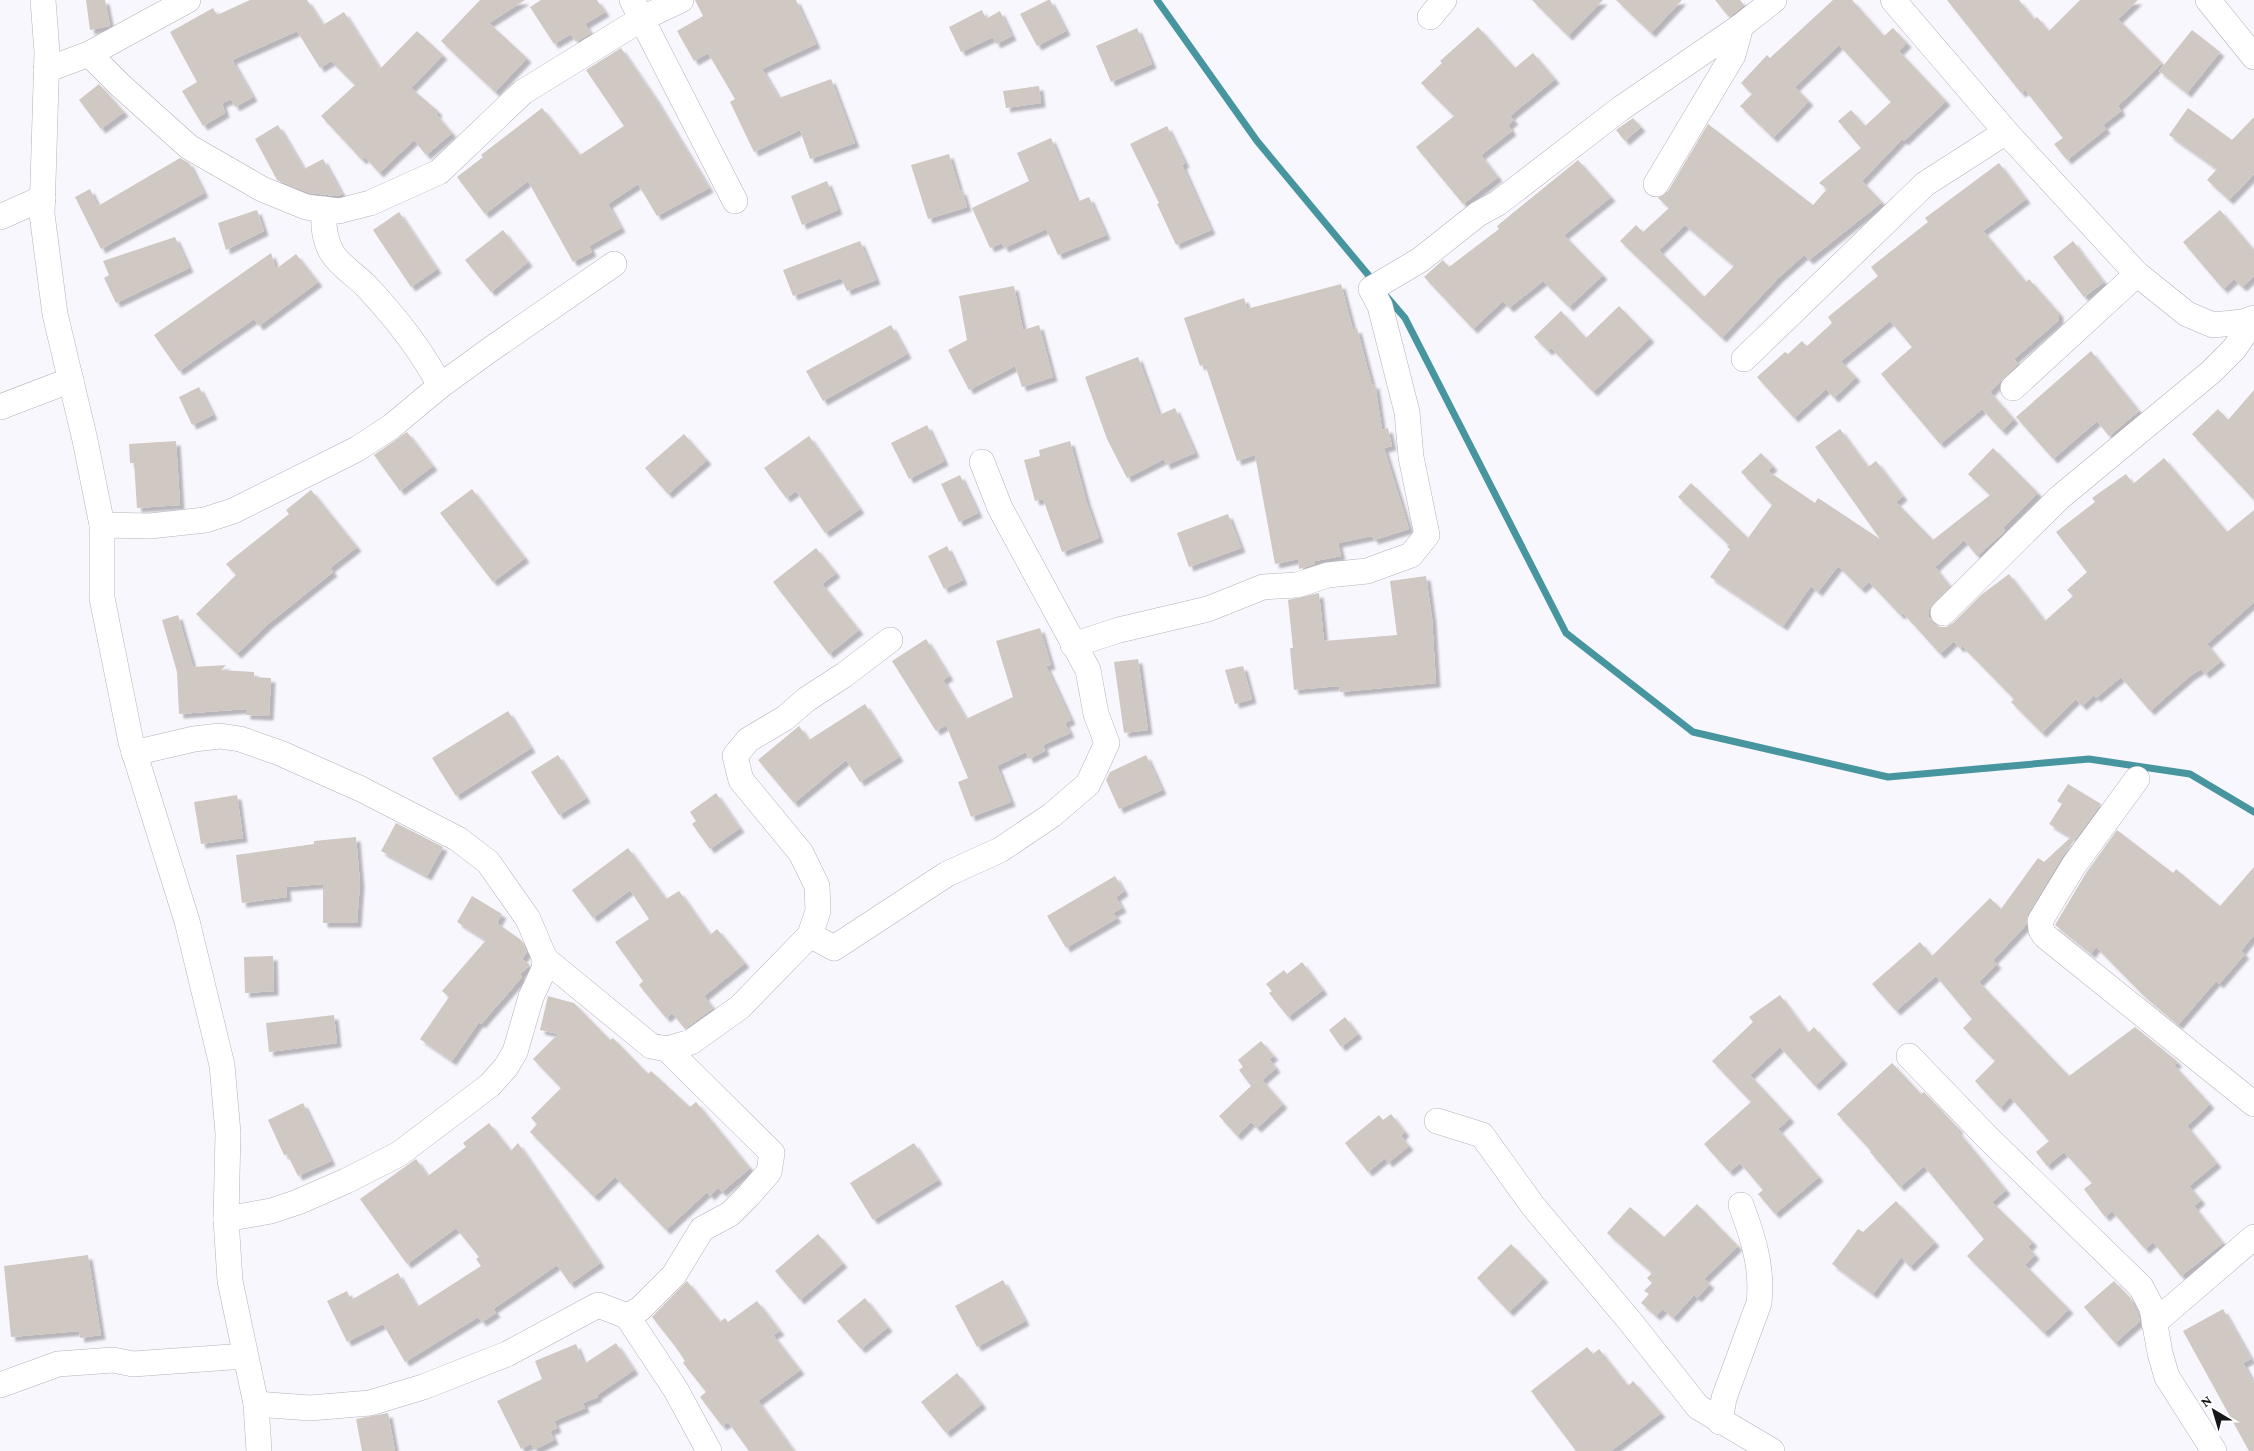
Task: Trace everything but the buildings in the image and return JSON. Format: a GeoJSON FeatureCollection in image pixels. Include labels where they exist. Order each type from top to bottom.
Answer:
{"type":"FeatureCollection","features":[{"type":"Feature","properties":{"kind":"street"},"geometry":{"type":"LineString","coordinates":[[43,0],[46,70],[42,214],[55,314],[102,525],[102,598],[134,753],[187,921],[222,1065],[228,1133],[226,1219],[230,1281],[256,1404],[258,1451]]}},
{"type":"Feature","properties":{"kind":"street"},"geometry":{"type":"LineString","coordinates":[[46,70],[89,54],[188,0]]}},
{"type":"Feature","properties":{"kind":"street"},"geometry":{"type":"LineString","coordinates":[[89,54],[121,86],[189,147],[262,189],[306,207],[339,210],[370,203],[439,172],[523,92],[638,9],[681,0]]}},
{"type":"Feature","properties":{"kind":"street"},"geometry":{"type":"LineString","coordinates":[[1073,645],[1119,630],[1208,609],[1263,587],[1297,585],[1328,575],[1367,571],[1411,555],[1427,535],[1411,456],[1407,412],[1380,306],[1370,289],[1420,260],[1478,214],[1498,203],[1620,109],[1741,26],[1774,0]]}},
{"type":"Feature","properties":{"kind":"street"},"geometry":{"type":"LineString","coordinates":[[1893,0],[2006,132],[2137,274],[2187,314],[2213,325],[2254,319]]}},
{"type":"Feature","properties":{"kind":"street"},"geometry":{"type":"LineString","coordinates":[[2208,0],[2254,57]]}},
{"type":"Feature","properties":{"kind":"street"},"geometry":{"type":"LineString","coordinates":[[638,9],[735,201]]}},
{"type":"Feature","properties":{"kind":"street"},"geometry":{"type":"LineString","coordinates":[[1656,184],[1733,55],[1741,26]]}},
{"type":"Feature","properties":{"kind":"street"},"geometry":{"type":"LineString","coordinates":[[1744,359],[1925,184],[2006,132]]}},
{"type":"Feature","properties":{"kind":"street"},"geometry":{"type":"LineString","coordinates":[[0,217],[43,198]]}},
{"type":"Feature","properties":{"kind":"street"},"geometry":{"type":"LineString","coordinates":[[324,209],[323,228],[332,253],[400,323],[430,366],[440,386]]}},
{"type":"Feature","properties":{"kind":"street"},"geometry":{"type":"LineString","coordinates":[[102,525],[168,524],[205,520],[233,511],[357,449],[392,426],[440,386],[614,264]]}},
{"type":"Feature","properties":{"kind":"street"},"geometry":{"type":"LineString","coordinates":[[2013,388],[2137,274]]}},
{"type":"Feature","properties":{"kind":"street"},"geometry":{"type":"LineString","coordinates":[[1943,612],[2059,498],[2211,372],[2234,349],[2254,319]]}},
{"type":"Feature","properties":{"kind":"street"},"geometry":{"type":"LineString","coordinates":[[0,407],[71,380]]}},
{"type":"Feature","properties":{"kind":"street"},"geometry":{"type":"LineString","coordinates":[[810,934],[834,948],[947,874],[1000,850],[1052,815],[1088,784],[1106,743],[1096,714],[1088,670],[1000,508],[982,462]]}},
{"type":"Feature","properties":{"kind":"street"},"geometry":{"type":"LineString","coordinates":[[134,753],[194,739],[220,736],[240,739],[280,753],[361,788],[458,839],[488,862],[528,919],[545,959],[651,1046],[667,1049],[691,1042],[740,1007],[810,934],[818,911],[817,886],[801,853],[741,780],[735,756],[748,740],[785,718],[807,699],[844,675],[890,640]]}},
{"type":"Feature","properties":{"kind":"street"},"geometry":{"type":"LineString","coordinates":[[2137,779],[2074,866],[2040,921],[2041,930],[2045,936],[2254,1104]]}},
{"type":"Feature","properties":{"kind":"street"},"geometry":{"type":"LineString","coordinates":[[226,1219],[271,1210],[298,1202],[346,1181],[399,1154],[490,1085],[506,1067],[515,1052],[531,997],[544,969],[545,959]]}},
{"type":"Feature","properties":{"kind":"street"},"geometry":{"type":"LineString","coordinates":[[627,1316],[640,1309],[674,1275],[702,1229],[730,1214],[769,1172],[772,1153],[667,1049]]}},
{"type":"Feature","properties":{"kind":"street"},"geometry":{"type":"LineString","coordinates":[[1909,1056],[1986,1136],[2141,1287],[2152,1308],[2160,1352],[2167,1377],[2214,1451]]}},
{"type":"Feature","properties":{"kind":"street"},"geometry":{"type":"LineString","coordinates":[[1436,1122],[1482,1135],[1532,1206],[1629,1320],[1698,1407],[1720,1422],[1772,1451]]}},
{"type":"Feature","properties":{"kind":"street"},"geometry":{"type":"LineString","coordinates":[[1720,1422],[1724,1398],[1760,1303],[1759,1261],[1741,1205]]}},
{"type":"Feature","properties":{"kind":"street"},"geometry":{"type":"LineString","coordinates":[[2154,1323],[2254,1237]]}},
{"type":"Feature","properties":{"kind":"street"},"geometry":{"type":"LineString","coordinates":[[256,1404],[310,1408],[370,1403],[423,1387],[507,1354],[598,1305],[627,1316],[676,1390],[710,1451]]}},
{"type":"Feature","properties":{"kind":"street"},"geometry":{"type":"LineString","coordinates":[[0,1386],[58,1364],[112,1360],[133,1364],[245,1356]]}},
{"type":"Feature","properties":{"kind":"waterway"},"geometry":{"type":"LineString","coordinates":[[1157,0],[1257,141],[1375,283]]}},
{"type":"Feature","properties":{"kind":"waterway"},"geometry":{"type":"LineString","coordinates":[[1387,297],[1405,318],[1566,633],[1693,732],[1888,777],[2089,759],[2190,774],[2254,812]]}}]}
